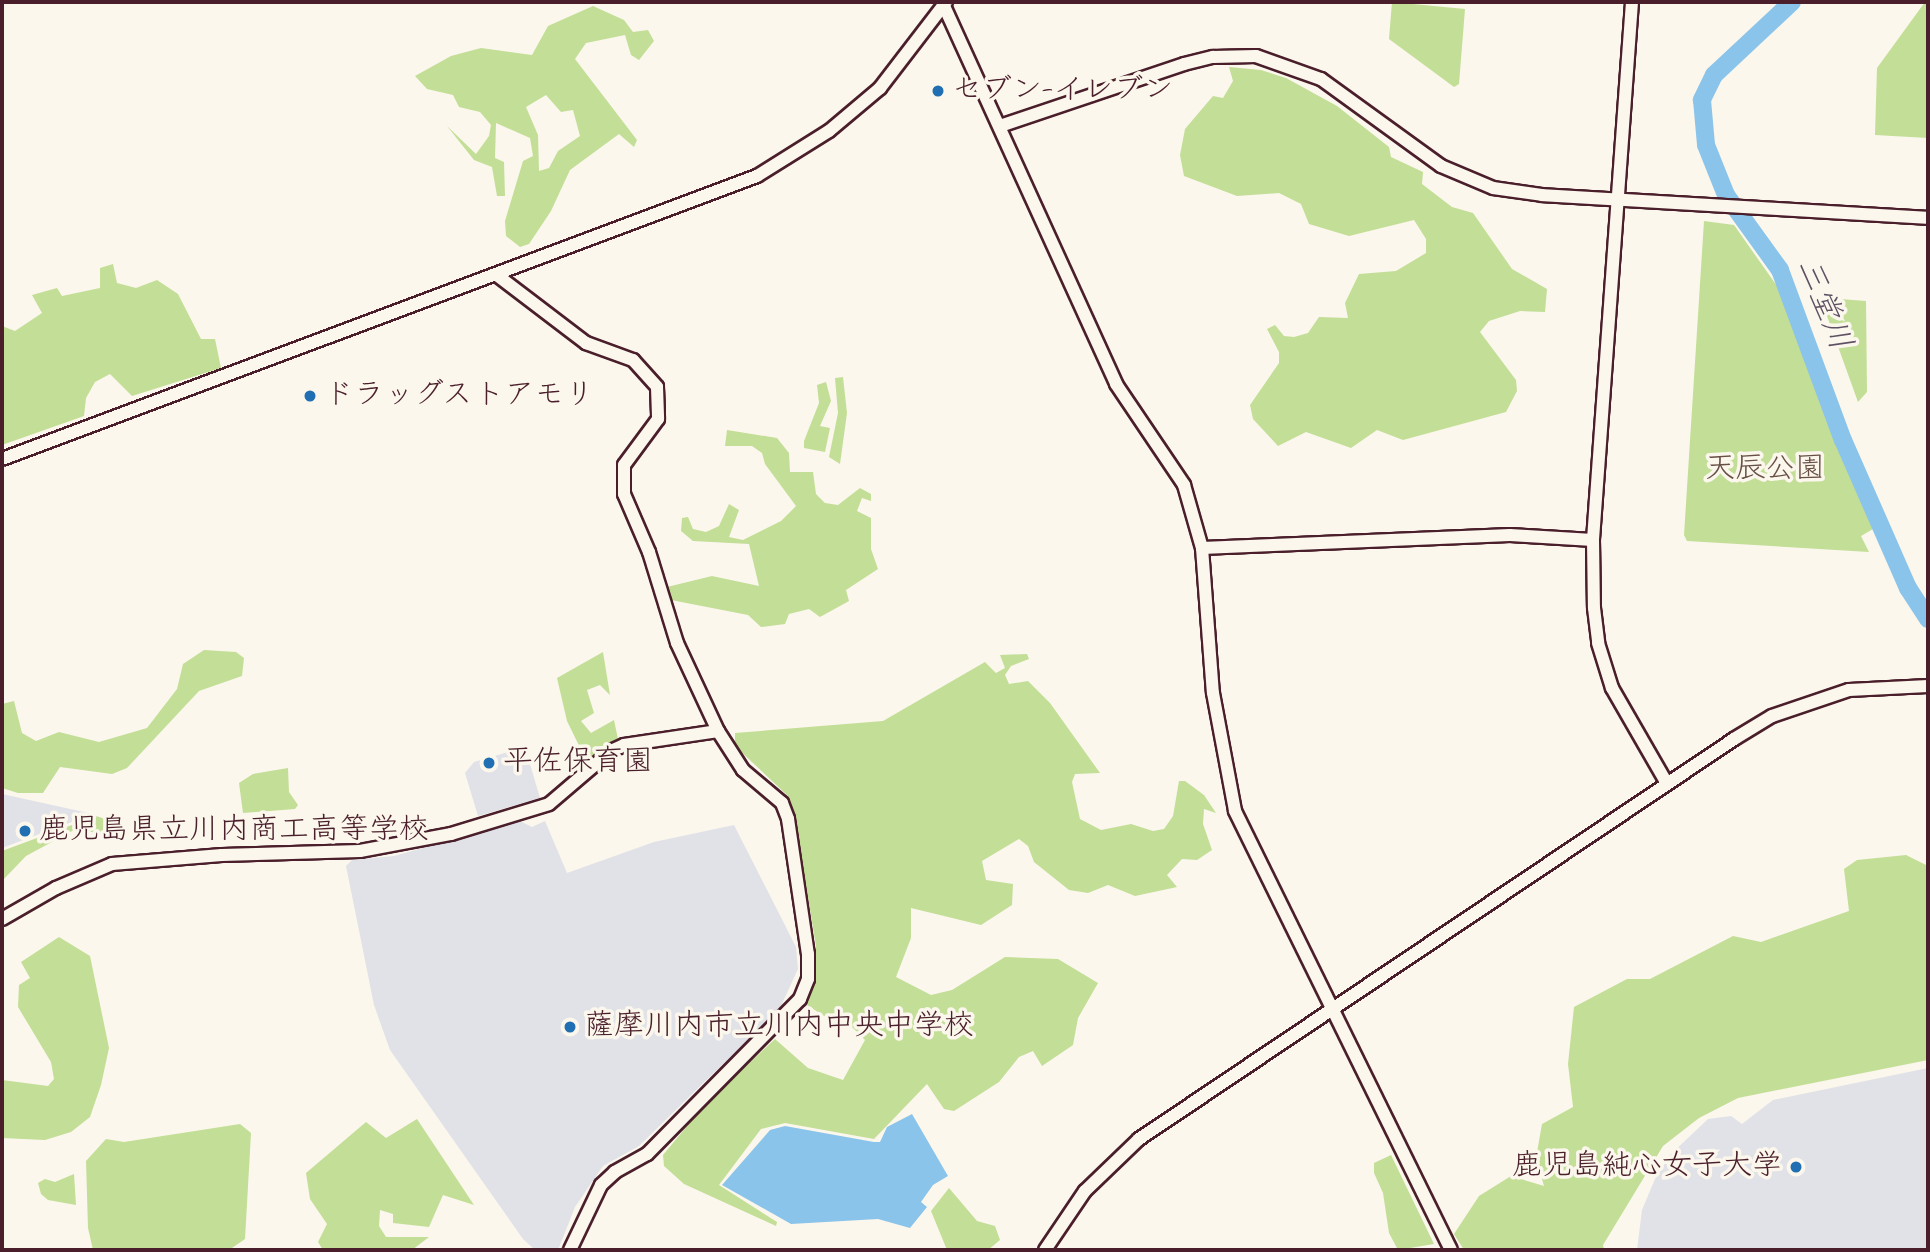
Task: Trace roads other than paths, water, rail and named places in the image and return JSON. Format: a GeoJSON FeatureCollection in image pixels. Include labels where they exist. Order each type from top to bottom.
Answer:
{"type":"FeatureCollection","features":[{"type":"Feature","properties":{"kind":"street"},"geometry":{"type":"LineString","coordinates":[[1632,2],[1593,540],[1594,608],[1604,665],[1626,718],[1666,782]]}},
{"type":"Feature","properties":{"kind":"street"},"geometry":{"type":"LineString","coordinates":[[2,459],[718,193],[798,152],[880,88],[945,4],[1116,384],[1184,485],[1202,548],[1213,693],[1228,790],[1242,831],[1328,1009],[1451,1250]]}},
{"type":"Feature","properties":{"kind":"street"},"geometry":{"type":"LineString","coordinates":[[1000,126],[1184,64],[1213,57],[1256,56],[1321,79],[1460,176],[1519,193],[1928,218]]}},
{"type":"Feature","properties":{"kind":"street"},"geometry":{"type":"LineString","coordinates":[[498,276],[562,329],[591,347],[633,360],[657,387],[658,419],[624,466],[622,487],[649,552],[677,643],[718,731],[743,770],[782,803],[788,819],[801,886],[808,979],[789,1013],[647,1154],[615,1171],[601,1185],[570,1250]]}},
{"type":"Feature","properties":{"kind":"street"},"geometry":{"type":"LineString","coordinates":[[1202,548],[1510,535],[1593,540]]}},
{"type":"Feature","properties":{"kind":"street"},"geometry":{"type":"LineString","coordinates":[[1045,1250],[1085,1191],[1113,1161],[1328,1009],[1666,782],[1772,716],[1849,690],[1928,686]]}},
{"type":"Feature","properties":{"kind":"street"},"geometry":{"type":"LineString","coordinates":[[2,919],[56,888],[112,864],[222,855],[360,851],[451,834],[549,804],[611,751],[624,745],[718,731]]}},
{"type":"Feature","properties":{"kind":"water"},"geometry":{"type":"Polygon","coordinates":[[[912,1114],[948,1176],[933,1185],[921,1202],[927,1207],[910,1228],[878,1219],[791,1224],[722,1185],[770,1130],[785,1126],[880,1142],[887,1127],[912,1114]]]}},
{"type":"Feature","properties":{"kind":"waterway","name":"三堂川"},"geometry":{"type":"LineString","coordinates":[[1792,2],[1714,75],[1702,100],[1706,145],[1726,195],[1780,270],[1843,440],[1908,588],[1928,619]]}},
{"type":"Feature","properties":{"kind":"place","name":"セブン-イレブン"},"geometry":{"type":"Point","coordinates":[938,91]}},
{"type":"Feature","properties":{"kind":"place","name":"ドラッグストアモリ"},"geometry":{"type":"Point","coordinates":[310,396]}},
{"type":"Feature","properties":{"kind":"place","name":"平佐保育園"},"geometry":{"type":"Point","coordinates":[489,763]}},
{"type":"Feature","properties":{"kind":"place","name":"鹿児島県立川内商工高等学校"},"geometry":{"type":"Point","coordinates":[25,831]}},
{"type":"Feature","properties":{"kind":"place","name":"薩摩川内市立川内中央中学校"},"geometry":{"type":"Point","coordinates":[570,1027]}},
{"type":"Feature","properties":{"kind":"place","name":"鹿児島純心女子大学"},"geometry":{"type":"Point","coordinates":[1796,1167]}},
{"type":"Feature","properties":{"kind":"park label","name":"天辰公園"},"geometry":{"type":"Point","coordinates":[1765,470]}}]}
